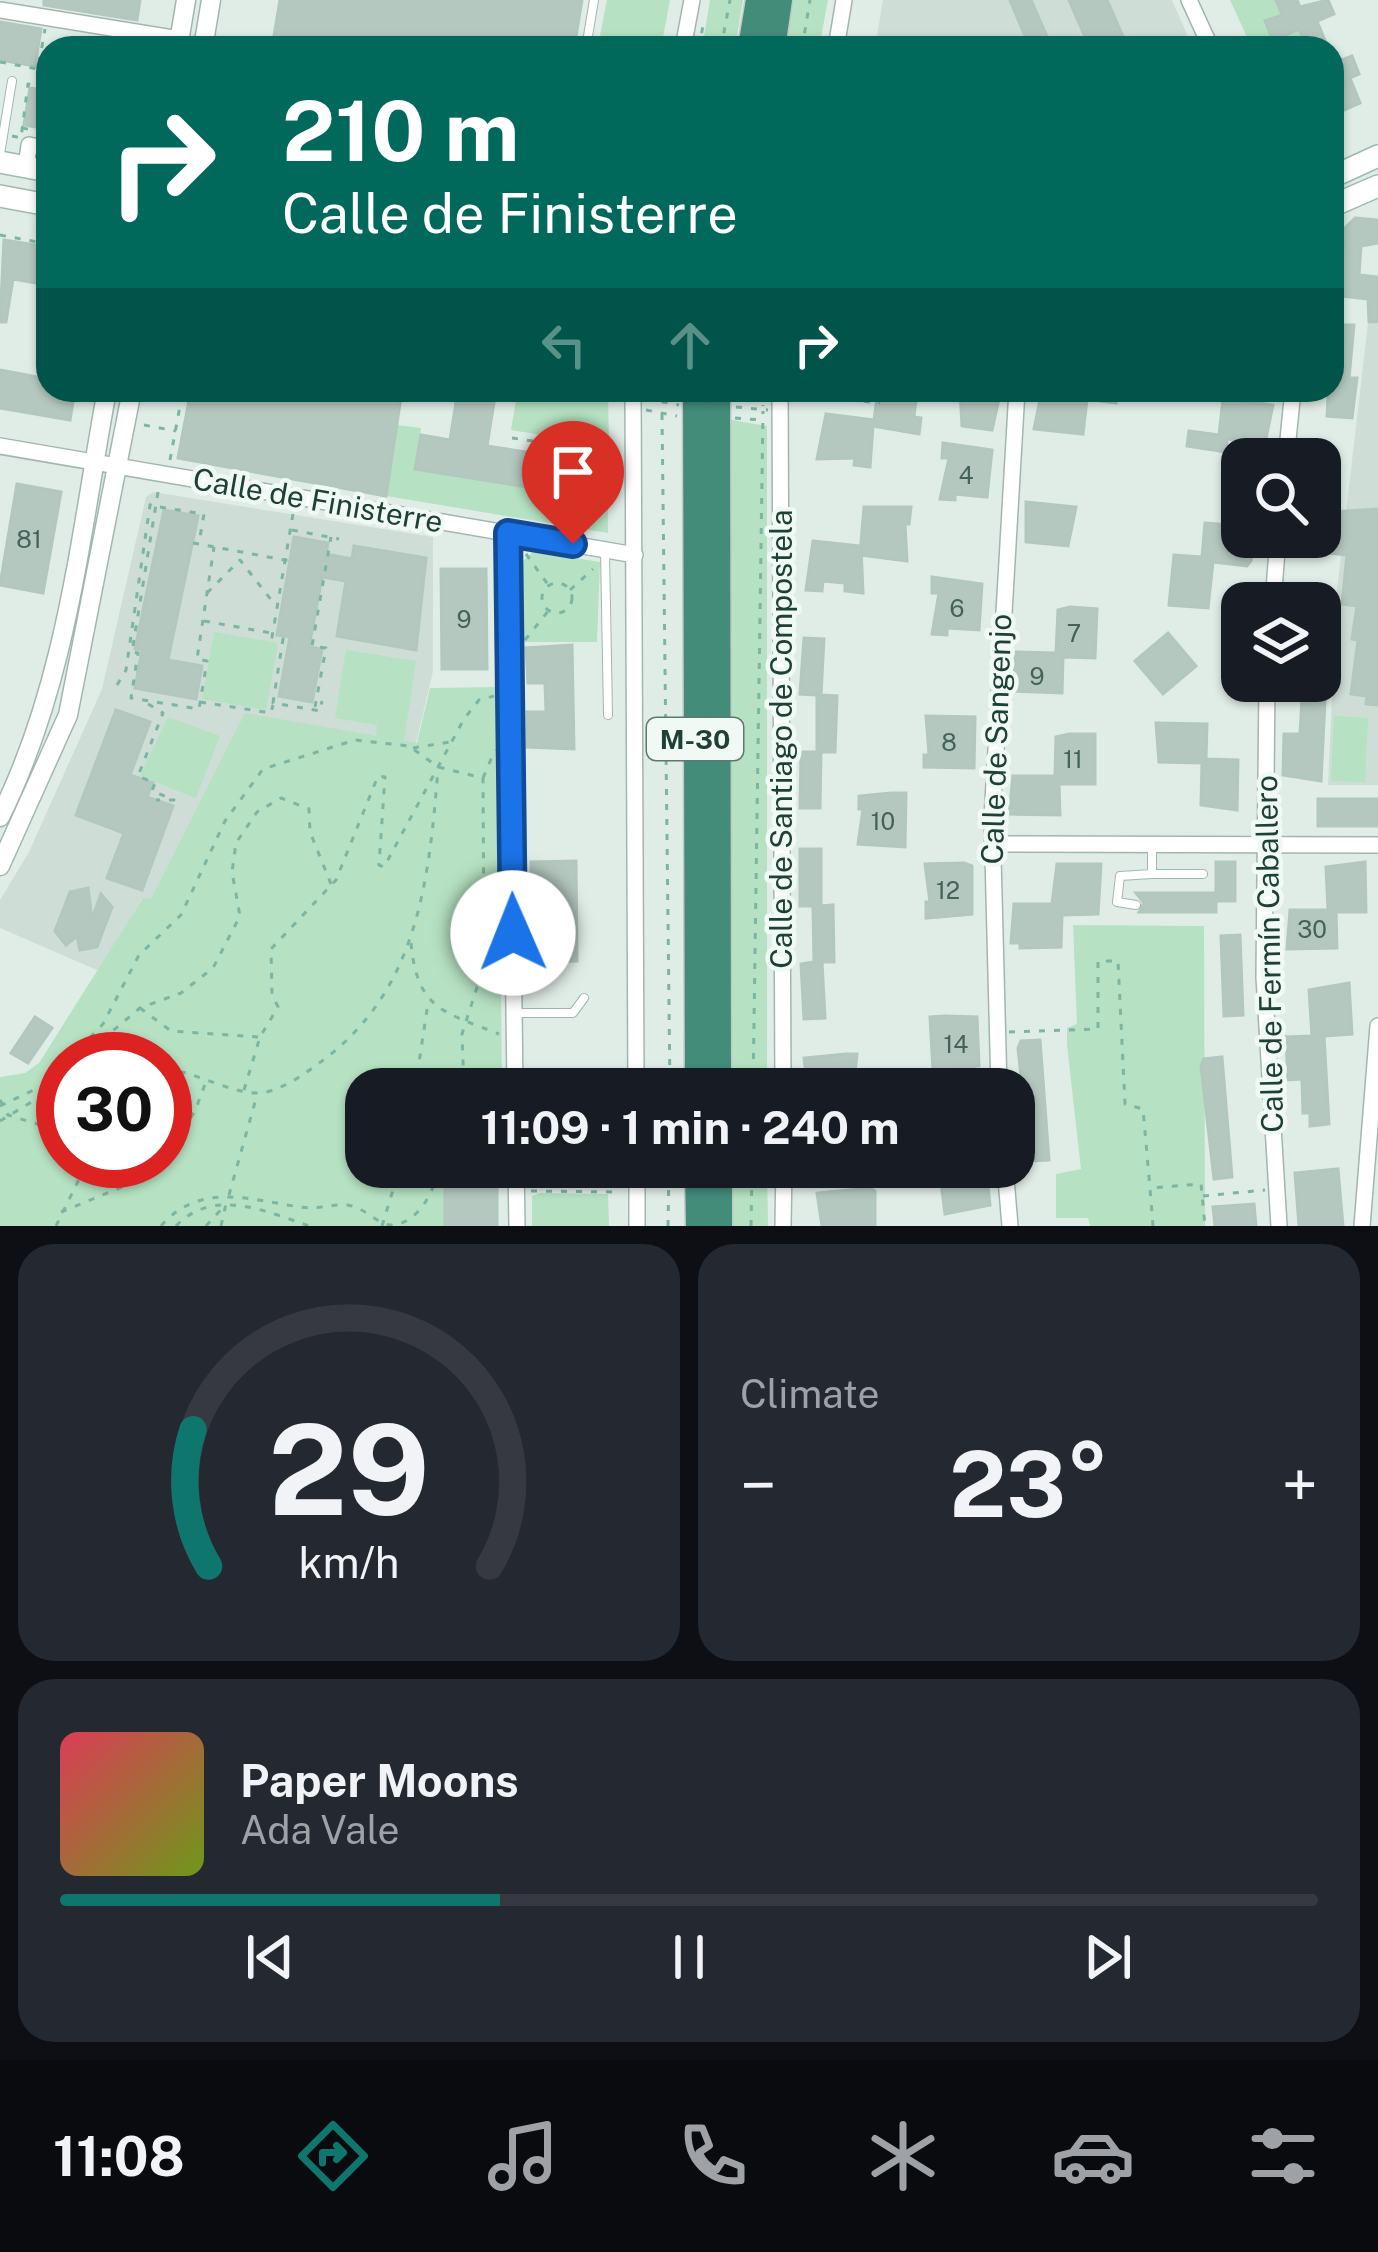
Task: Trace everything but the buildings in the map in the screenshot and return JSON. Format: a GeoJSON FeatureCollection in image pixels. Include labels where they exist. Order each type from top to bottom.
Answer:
{"type":"FeatureCollection","features":[{"type":"Feature","properties":{"kind":"highway"},"geometry":{"type":"LineString","coordinates":[[752,36],[758,0]]}},
{"type":"Feature","properties":{"kind":"highway"},"geometry":{"type":"LineString","coordinates":[[775,36],[781,0]]}},
{"type":"Feature","properties":{"kind":"highway","name":"M-30"},"geometry":{"type":"LineString","coordinates":[[689,402],[697,1068]]}},
{"type":"Feature","properties":{"kind":"highway","name":"M-30"},"geometry":{"type":"LineString","coordinates":[[719,1068],[722,402]]}},
{"type":"Feature","properties":{"kind":"highway"},"geometry":{"type":"LineString","coordinates":[[697,1188],[698,1226]]}},
{"type":"Feature","properties":{"kind":"highway"},"geometry":{"type":"LineString","coordinates":[[720,1188],[720,1226]]}},
{"type":"Feature","properties":{"kind":"main road"},"geometry":{"type":"LineString","coordinates":[[1344,172],[1378,156]]}},
{"type":"Feature","properties":{"kind":"main road"},"geometry":{"type":"LineString","coordinates":[[0,158],[36,169]]}},
{"type":"Feature","properties":{"kind":"main road"},"geometry":{"type":"LineString","coordinates":[[1344,201],[1378,186]]}},
{"type":"Feature","properties":{"kind":"main road"},"geometry":{"type":"LineString","coordinates":[[0,196],[36,203]]}},
{"type":"Feature","properties":{"kind":"street"},"geometry":{"type":"LineString","coordinates":[[180,36],[186,0]]}},
{"type":"Feature","properties":{"kind":"street"},"geometry":{"type":"LineString","coordinates":[[205,36],[211,0]]}},
{"type":"Feature","properties":{"kind":"street"},"geometry":{"type":"LineString","coordinates":[[685,36],[692,0]]}},
{"type":"Feature","properties":{"kind":"street"},"geometry":{"type":"LineString","coordinates":[[838,36],[844,0]]}},
{"type":"Feature","properties":{"kind":"street"},"geometry":{"type":"LineString","coordinates":[[1189,0],[1206,36]]}},
{"type":"Feature","properties":{"kind":"street"},"geometry":{"type":"LineString","coordinates":[[0,10],[137,36]]}},
{"type":"Feature","properties":{"kind":"street"},"geometry":{"type":"LineString","coordinates":[[0,817],[29,757],[63,651],[105,402]]}},
{"type":"Feature","properties":{"kind":"street"},"geometry":{"type":"LineString","coordinates":[[0,866],[68,715],[130,402]]}},
{"type":"Feature","properties":{"kind":"street"},"geometry":{"type":"LineString","coordinates":[[636,1068],[639,402]]}},
{"type":"Feature","properties":{"kind":"street","name":"Calle de Santiago de Compostela"},"geometry":{"type":"LineString","coordinates":[[780,402],[783,1068]]}},
{"type":"Feature","properties":{"kind":"street","name":"Calle de Sangenjo"},"geometry":{"type":"LineString","coordinates":[[998,1068],[992,844],[997,658],[1015,402]]}},
{"type":"Feature","properties":{"kind":"street"},"geometry":{"type":"LineString","coordinates":[[1288,438],[1292,402]]}},
{"type":"Feature","properties":{"kind":"street","name":"Calle de Finisterre"},"geometry":{"type":"LineString","coordinates":[[0,446],[508,533],[602,557],[635,554]]}},
{"type":"Feature","properties":{"kind":"street"},"geometry":{"type":"LineString","coordinates":[[508,533],[515,1068]]}},
{"type":"Feature","properties":{"kind":"street","name":"Calle de Fermín Caballero"},"geometry":{"type":"LineString","coordinates":[[1266,702],[1262,845],[1268,1067],[1279,1226]]}},
{"type":"Feature","properties":{"kind":"street"},"geometry":{"type":"LineString","coordinates":[[992,844],[1378,845]]}},
{"type":"Feature","properties":{"kind":"street"},"geometry":{"type":"LineString","coordinates":[[1362,1226],[1378,1026]]}},
{"type":"Feature","properties":{"kind":"street"},"geometry":{"type":"LineString","coordinates":[[516,1188],[517,1226]]}},
{"type":"Feature","properties":{"kind":"street"},"geometry":{"type":"LineString","coordinates":[[637,1188],[637,1226]]}},
{"type":"Feature","properties":{"kind":"street"},"geometry":{"type":"LineString","coordinates":[[782,1226],[783,1188]]}},
{"type":"Feature","properties":{"kind":"street"},"geometry":{"type":"LineString","coordinates":[[1007,1188],[1010,1226]]}},
{"type":"Feature","properties":{"kind":"lane"},"geometry":{"type":"LineString","coordinates":[[588,36],[594,0]]}},
{"type":"Feature","properties":{"kind":"lane"},"geometry":{"type":"LineString","coordinates":[[0,158],[12,81]]}},
{"type":"Feature","properties":{"kind":"lane"},"geometry":{"type":"LineString","coordinates":[[602,557],[608,715]]}},
{"type":"Feature","properties":{"kind":"lane"},"geometry":{"type":"LineString","coordinates":[[1151,874],[1152,846]]}},
{"type":"Feature","properties":{"kind":"lane"},"geometry":{"type":"LineString","coordinates":[[1136,905],[1117,902],[1120,876],[1203,874]]}},
{"type":"Feature","properties":{"kind":"lane"},"geometry":{"type":"LineString","coordinates":[[514,1013],[573,1013],[584,998]]}},
{"type":"Feature","properties":{"kind":"path"},"geometry":{"type":"LineString","coordinates":[[724,36],[730,0]]}},
{"type":"Feature","properties":{"kind":"path"},"geometry":{"type":"LineString","coordinates":[[804,36],[810,0]]}},
{"type":"Feature","properties":{"kind":"path"},"geometry":{"type":"LineString","coordinates":[[701,36],[704,16]]}},
{"type":"Feature","properties":{"kind":"path"},"geometry":{"type":"LineString","coordinates":[[43,36],[45,26]]}},
{"type":"Feature","properties":{"kind":"path"},"geometry":{"type":"LineString","coordinates":[[0,62],[36,70]]}},
{"type":"Feature","properties":{"kind":"path"},"geometry":{"type":"LineString","coordinates":[[10,136],[21,138],[28,85],[36,86]]}},
{"type":"Feature","properties":{"kind":"path"},"geometry":{"type":"LineString","coordinates":[[0,235],[36,242]]}},
{"type":"Feature","properties":{"kind":"path"},"geometry":{"type":"LineString","coordinates":[[170,461],[181,402]]}},
{"type":"Feature","properties":{"kind":"path"},"geometry":{"type":"LineString","coordinates":[[739,402],[774,410]]}},
{"type":"Feature","properties":{"kind":"path"},"geometry":{"type":"LineString","coordinates":[[753,1068],[758,612],[766,421],[763,402]]}},
{"type":"Feature","properties":{"kind":"path"},"geometry":{"type":"LineString","coordinates":[[870,402],[880,403]]}},
{"type":"Feature","properties":{"kind":"path"},"geometry":{"type":"LineString","coordinates":[[638,410],[685,416]]}},
{"type":"Feature","properties":{"kind":"path"},"geometry":{"type":"LineString","coordinates":[[662,414],[670,1068]]}},
{"type":"Feature","properties":{"kind":"path"},"geometry":{"type":"LineString","coordinates":[[728,417],[766,421]]}},
{"type":"Feature","properties":{"kind":"path"},"geometry":{"type":"LineString","coordinates":[[142,425],[176,431]]}},
{"type":"Feature","properties":{"kind":"path"},"geometry":{"type":"LineString","coordinates":[[512,438],[615,453]]}},
{"type":"Feature","properties":{"kind":"path"},"geometry":{"type":"LineString","coordinates":[[158,492],[132,652],[138,653],[131,698],[163,713],[138,776],[155,783],[152,791],[158,797]]}},
{"type":"Feature","properties":{"kind":"path"},"geometry":{"type":"LineString","coordinates":[[117,685],[120,671],[126,670],[150,505],[204,514],[196,544],[287,561]]}},
{"type":"Feature","properties":{"kind":"path"},"geometry":{"type":"LineString","coordinates":[[273,633],[293,514]]}},
{"type":"Feature","properties":{"kind":"path"},"geometry":{"type":"LineString","coordinates":[[290,530],[339,539]]}},
{"type":"Feature","properties":{"kind":"path"},"geometry":{"type":"LineString","coordinates":[[152,536],[159,537]]}},
{"type":"Feature","properties":{"kind":"path"},"geometry":{"type":"LineString","coordinates":[[314,710],[326,648],[312,646],[332,537]]}},
{"type":"Feature","properties":{"kind":"path"},"geometry":{"type":"LineString","coordinates":[[148,704],[199,709],[207,661],[196,659],[214,548]]}},
{"type":"Feature","properties":{"kind":"path"},"geometry":{"type":"LineString","coordinates":[[207,593],[242,553]]}},
{"type":"Feature","properties":{"kind":"path"},"geometry":{"type":"LineString","coordinates":[[526,554],[549,586]]}},
{"type":"Feature","properties":{"kind":"path"},"geometry":{"type":"LineString","coordinates":[[550,610],[566,610],[570,590],[602,557]]}},
{"type":"Feature","properties":{"kind":"path"},"geometry":{"type":"LineString","coordinates":[[240,560],[278,607]]}},
{"type":"Feature","properties":{"kind":"path"},"geometry":{"type":"LineString","coordinates":[[550,610],[543,597],[549,586],[557,583],[570,590]]}},
{"type":"Feature","properties":{"kind":"path"},"geometry":{"type":"LineString","coordinates":[[520,646],[550,610]]}},
{"type":"Feature","properties":{"kind":"path"},"geometry":{"type":"LineString","coordinates":[[758,612],[770,612]]}},
{"type":"Feature","properties":{"kind":"path"},"geometry":{"type":"LineString","coordinates":[[200,702],[271,713],[284,639],[203,621]]}},
{"type":"Feature","properties":{"kind":"path"},"geometry":{"type":"LineString","coordinates":[[758,657],[770,657]]}},
{"type":"Feature","properties":{"kind":"path"},"geometry":{"type":"LineString","coordinates":[[244,1090],[260,1036],[278,1007],[272,994],[272,949],[332,886],[380,773],[385,777],[379,865],[384,867],[479,700],[500,694]]}},
{"type":"Feature","properties":{"kind":"path"},"geometry":{"type":"LineString","coordinates":[[273,703],[320,710],[322,701]]}},
{"type":"Feature","properties":{"kind":"path"},"geometry":{"type":"LineString","coordinates":[[757,702],[770,702]]}},
{"type":"Feature","properties":{"kind":"path"},"geometry":{"type":"LineString","coordinates":[[757,723],[766,723]]}},
{"type":"Feature","properties":{"kind":"path"},"geometry":{"type":"LineString","coordinates":[[464,1068],[465,1021],[478,985],[484,940],[483,778],[501,737]]}},
{"type":"Feature","properties":{"kind":"path"},"geometry":{"type":"LineString","coordinates":[[95,1032],[139,955],[181,915],[225,821],[263,769],[355,740],[413,748],[452,742]]}},
{"type":"Feature","properties":{"kind":"path"},"geometry":{"type":"LineString","coordinates":[[413,748],[438,767],[483,778]]}},
{"type":"Feature","properties":{"kind":"path"},"geometry":{"type":"LineString","coordinates":[[192,1076],[258,1093],[310,1070],[364,1025],[394,985],[410,942],[438,767]]}},
{"type":"Feature","properties":{"kind":"path"},"geometry":{"type":"LineString","coordinates":[[111,1032],[140,1008],[181,993],[213,968],[240,916],[232,872],[236,843],[245,825],[271,802],[281,798],[309,809],[310,832],[332,886]]}},
{"type":"Feature","properties":{"kind":"path"},"geometry":{"type":"LineString","coordinates":[[756,802],[766,802]]}},
{"type":"Feature","properties":{"kind":"path"},"geometry":{"type":"LineString","coordinates":[[410,942],[414,977],[428,1001],[506,1036]]}},
{"type":"Feature","properties":{"kind":"path"},"geometry":{"type":"LineString","coordinates":[[995,1032],[1098,1029],[1098,961],[1118,961],[1125,1104],[1143,1109],[1154,1226]]}},
{"type":"Feature","properties":{"kind":"path"},"geometry":{"type":"LineString","coordinates":[[418,1068],[428,1001]]}},
{"type":"Feature","properties":{"kind":"path"},"geometry":{"type":"LineString","coordinates":[[140,1008],[171,1031],[260,1036]]}},
{"type":"Feature","properties":{"kind":"path"},"geometry":{"type":"LineString","coordinates":[[192,1115],[207,1079]]}},
{"type":"Feature","properties":{"kind":"path"},"geometry":{"type":"LineString","coordinates":[[36,1087],[1,1103],[8,1115],[36,1124]]}},
{"type":"Feature","properties":{"kind":"path"},"geometry":{"type":"LineString","coordinates":[[221,1226],[258,1093]]}},
{"type":"Feature","properties":{"kind":"path"},"geometry":{"type":"LineString","coordinates":[[0,1121],[36,1099]]}},
{"type":"Feature","properties":{"kind":"path"},"geometry":{"type":"LineString","coordinates":[[1150,1188],[1201,1184],[1204,1226]]}},
{"type":"Feature","properties":{"kind":"path"},"geometry":{"type":"LineString","coordinates":[[56,1226],[74,1188]]}},
{"type":"Feature","properties":{"kind":"path"},"geometry":{"type":"LineString","coordinates":[[61,1212],[120,1188]]}},
{"type":"Feature","properties":{"kind":"path"},"geometry":{"type":"LineString","coordinates":[[383,1224],[394,1188]]}},
{"type":"Feature","properties":{"kind":"path"},"geometry":{"type":"LineString","coordinates":[[160,1226],[193,1203],[251,1195],[307,1208],[351,1205],[383,1224],[403,1224],[419,1214],[430,1188]]}},
{"type":"Feature","properties":{"kind":"path"},"geometry":{"type":"LineString","coordinates":[[668,1226],[669,1188]]}},
{"type":"Feature","properties":{"kind":"path"},"geometry":{"type":"LineString","coordinates":[[751,1226],[752,1188]]}},
{"type":"Feature","properties":{"kind":"path"},"geometry":{"type":"LineString","coordinates":[[1202,1197],[1265,1190]]}},
{"type":"Feature","properties":{"kind":"path"},"geometry":{"type":"LineString","coordinates":[[531,1191],[619,1192]]}},
{"type":"Feature","properties":{"kind":"path"},"geometry":{"type":"LineString","coordinates":[[206,1226],[228,1200]]}},
{"type":"Feature","properties":{"kind":"path"},"geometry":{"type":"LineString","coordinates":[[176,1226],[187,1216],[228,1200],[309,1226]]}},
{"type":"Feature","properties":{"kind":"shaded area"},"geometry":{"type":"Polygon","coordinates":[[[883,0],[1172,0],[1188,36],[877,36],[883,0]]]}},
{"type":"Feature","properties":{"kind":"shaded area"},"geometry":{"type":"Polygon","coordinates":[[[1368,323],[1378,324],[1378,785],[1328,785],[1332,702],[1341,702],[1341,556],[1368,323]]]}},
{"type":"Feature","properties":{"kind":"shaded area"},"geometry":{"type":"Polygon","coordinates":[[[153,492],[433,537],[433,671],[416,743],[150,900],[142,899],[99,971],[0,928],[0,900],[29,852],[102,689],[146,497],[153,492]]]}},
{"type":"Feature","properties":{"kind":"green space"},"geometry":{"type":"Polygon","coordinates":[[[607,0],[670,0],[663,36],[600,35],[607,0]]]}},
{"type":"Feature","properties":{"kind":"green space"},"geometry":{"type":"Polygon","coordinates":[[[710,0],[743,0],[737,36],[704,36],[710,0]]]}},
{"type":"Feature","properties":{"kind":"green space"},"geometry":{"type":"Polygon","coordinates":[[[792,0],[828,0],[821,36],[785,36],[792,0]]]}},
{"type":"Feature","properties":{"kind":"green space"},"geometry":{"type":"Polygon","coordinates":[[[1230,0],[1276,0],[1282,15],[1266,22],[1271,36],[1246,36],[1230,0]]]}},
{"type":"Feature","properties":{"kind":"green space"},"geometry":{"type":"Polygon","coordinates":[[[516,402],[608,402],[609,446],[511,430],[516,402]]]}},
{"type":"Feature","properties":{"kind":"green space"},"geometry":{"type":"Polygon","coordinates":[[[726,419],[767,426],[767,1068],[730,1068],[726,419]]]}},
{"type":"Feature","properties":{"kind":"green space"},"geometry":{"type":"Polygon","coordinates":[[[397,425],[421,428],[416,469],[532,488],[540,451],[608,462],[608,533],[386,496],[397,425]]]}},
{"type":"Feature","properties":{"kind":"green space"},"geometry":{"type":"Polygon","coordinates":[[[534,551],[600,562],[597,642],[521,642],[520,564],[534,551]]]}},
{"type":"Feature","properties":{"kind":"green space"},"geometry":{"type":"Polygon","coordinates":[[[214,632],[278,643],[266,710],[202,699],[214,632]]]}},
{"type":"Feature","properties":{"kind":"green space"},"geometry":{"type":"Polygon","coordinates":[[[346,650],[416,661],[404,741],[417,743],[430,688],[498,687],[502,1068],[345,1068],[345,1188],[445,1188],[445,1226],[0,1226],[0,1077],[25,1073],[36,1065],[36,1188],[192,1188],[192,1032],[59,1032],[143,898],[151,899],[245,713],[376,736],[377,725],[335,718],[346,650]]]}},
{"type":"Feature","properties":{"kind":"green space"},"geometry":{"type":"Polygon","coordinates":[[[1334,716],[1368,718],[1365,782],[1331,781],[1334,716]]]}},
{"type":"Feature","properties":{"kind":"green space"},"geometry":{"type":"Polygon","coordinates":[[[168,717],[220,736],[196,798],[140,776],[168,717]]]}},
{"type":"Feature","properties":{"kind":"green space"},"geometry":{"type":"Polygon","coordinates":[[[1073,925],[1204,926],[1205,1226],[1090,1226],[1088,1218],[1056,1218],[1056,1174],[1081,1169],[1067,1045],[1067,1028],[1077,1024],[1073,925]]]}},
{"type":"Feature","properties":{"kind":"green space"},"geometry":{"type":"Polygon","coordinates":[[[730,1188],[767,1188],[768,1226],[730,1226],[730,1188]]]}},
{"type":"Feature","properties":{"kind":"green space"},"geometry":{"type":"Polygon","coordinates":[[[608,1194],[609,1226],[532,1226],[532,1196],[608,1194]]]}},
{"type":"Feature","properties":{"kind":"route"},"geometry":{"type":"LineString","coordinates":[[513,933],[508,533],[573,544]]}}]}
